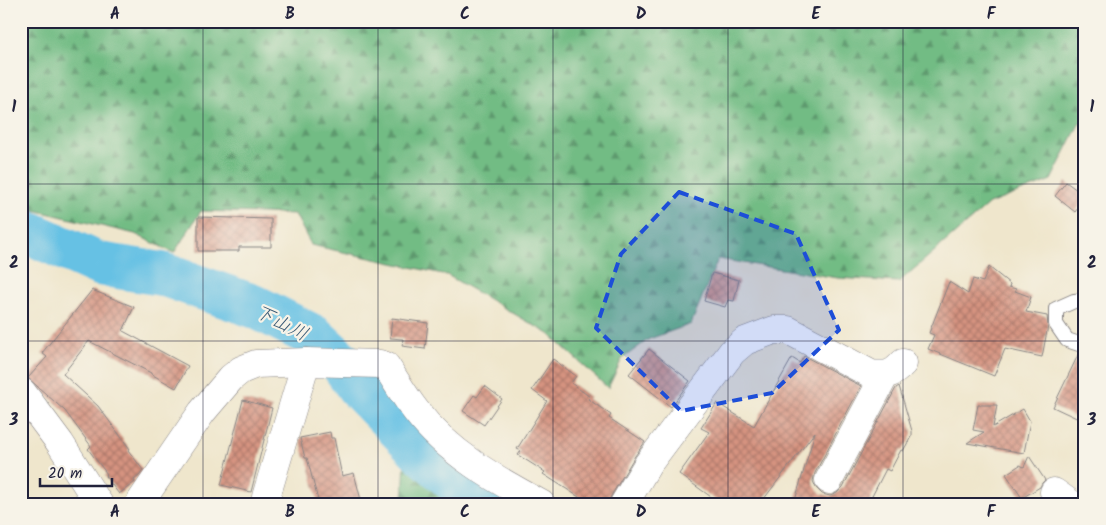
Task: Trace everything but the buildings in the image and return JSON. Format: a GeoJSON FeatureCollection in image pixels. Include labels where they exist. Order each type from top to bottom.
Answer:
{"type":"FeatureCollection","features":[{"type":"Feature","properties":{"kind":"street"},"geometry":{"type":"LineString","coordinates":[[624,504],[648,464],[732,352],[745,341],[774,330],[788,330],[871,374],[894,369],[829,480]]}},
{"type":"Feature","properties":{"kind":"street"},"geometry":{"type":"LineString","coordinates":[[266,497],[312,363]]}},
{"type":"Feature","properties":{"kind":"street"},"geometry":{"type":"LineString","coordinates":[[139,504],[202,412],[231,378],[241,370],[256,364],[312,363],[380,364],[386,366],[416,411],[442,439],[469,462],[541,504]]}},
{"type":"Feature","properties":{"kind":"street"},"geometry":{"type":"LineString","coordinates":[[22,392],[60,443],[99,504]]}},
{"type":"Feature","properties":{"kind":"lane"},"geometry":{"type":"LineString","coordinates":[[1085,300],[1074,301],[1056,310],[1056,324],[1067,340],[1085,346]]}},
{"type":"Feature","properties":{"kind":"highlighted area"},"geometry":{"type":"Polygon","coordinates":[[[679,192],[796,234],[839,330],[772,393],[681,411],[596,328],[621,254],[679,192]]]}},
{"type":"Feature","properties":{"kind":"green space"},"geometry":{"type":"Polygon","coordinates":[[[21,21],[1085,21],[1085,121],[1080,122],[1051,180],[989,204],[899,282],[838,278],[718,259],[691,324],[649,339],[622,359],[608,388],[549,334],[447,275],[311,245],[295,214],[201,211],[174,253],[135,234],[21,207],[21,21]]]}},
{"type":"Feature","properties":{"kind":"green space"},"geometry":{"type":"Polygon","coordinates":[[[405,456],[465,504],[404,504],[405,456]]]}},
{"type":"Feature","properties":{"kind":"waterway","name":"下山川"},"geometry":{"type":"LineString","coordinates":[[21,229],[99,264],[162,274],[256,307],[313,336],[339,360],[358,387],[420,451],[453,480],[489,504]]}}]}
